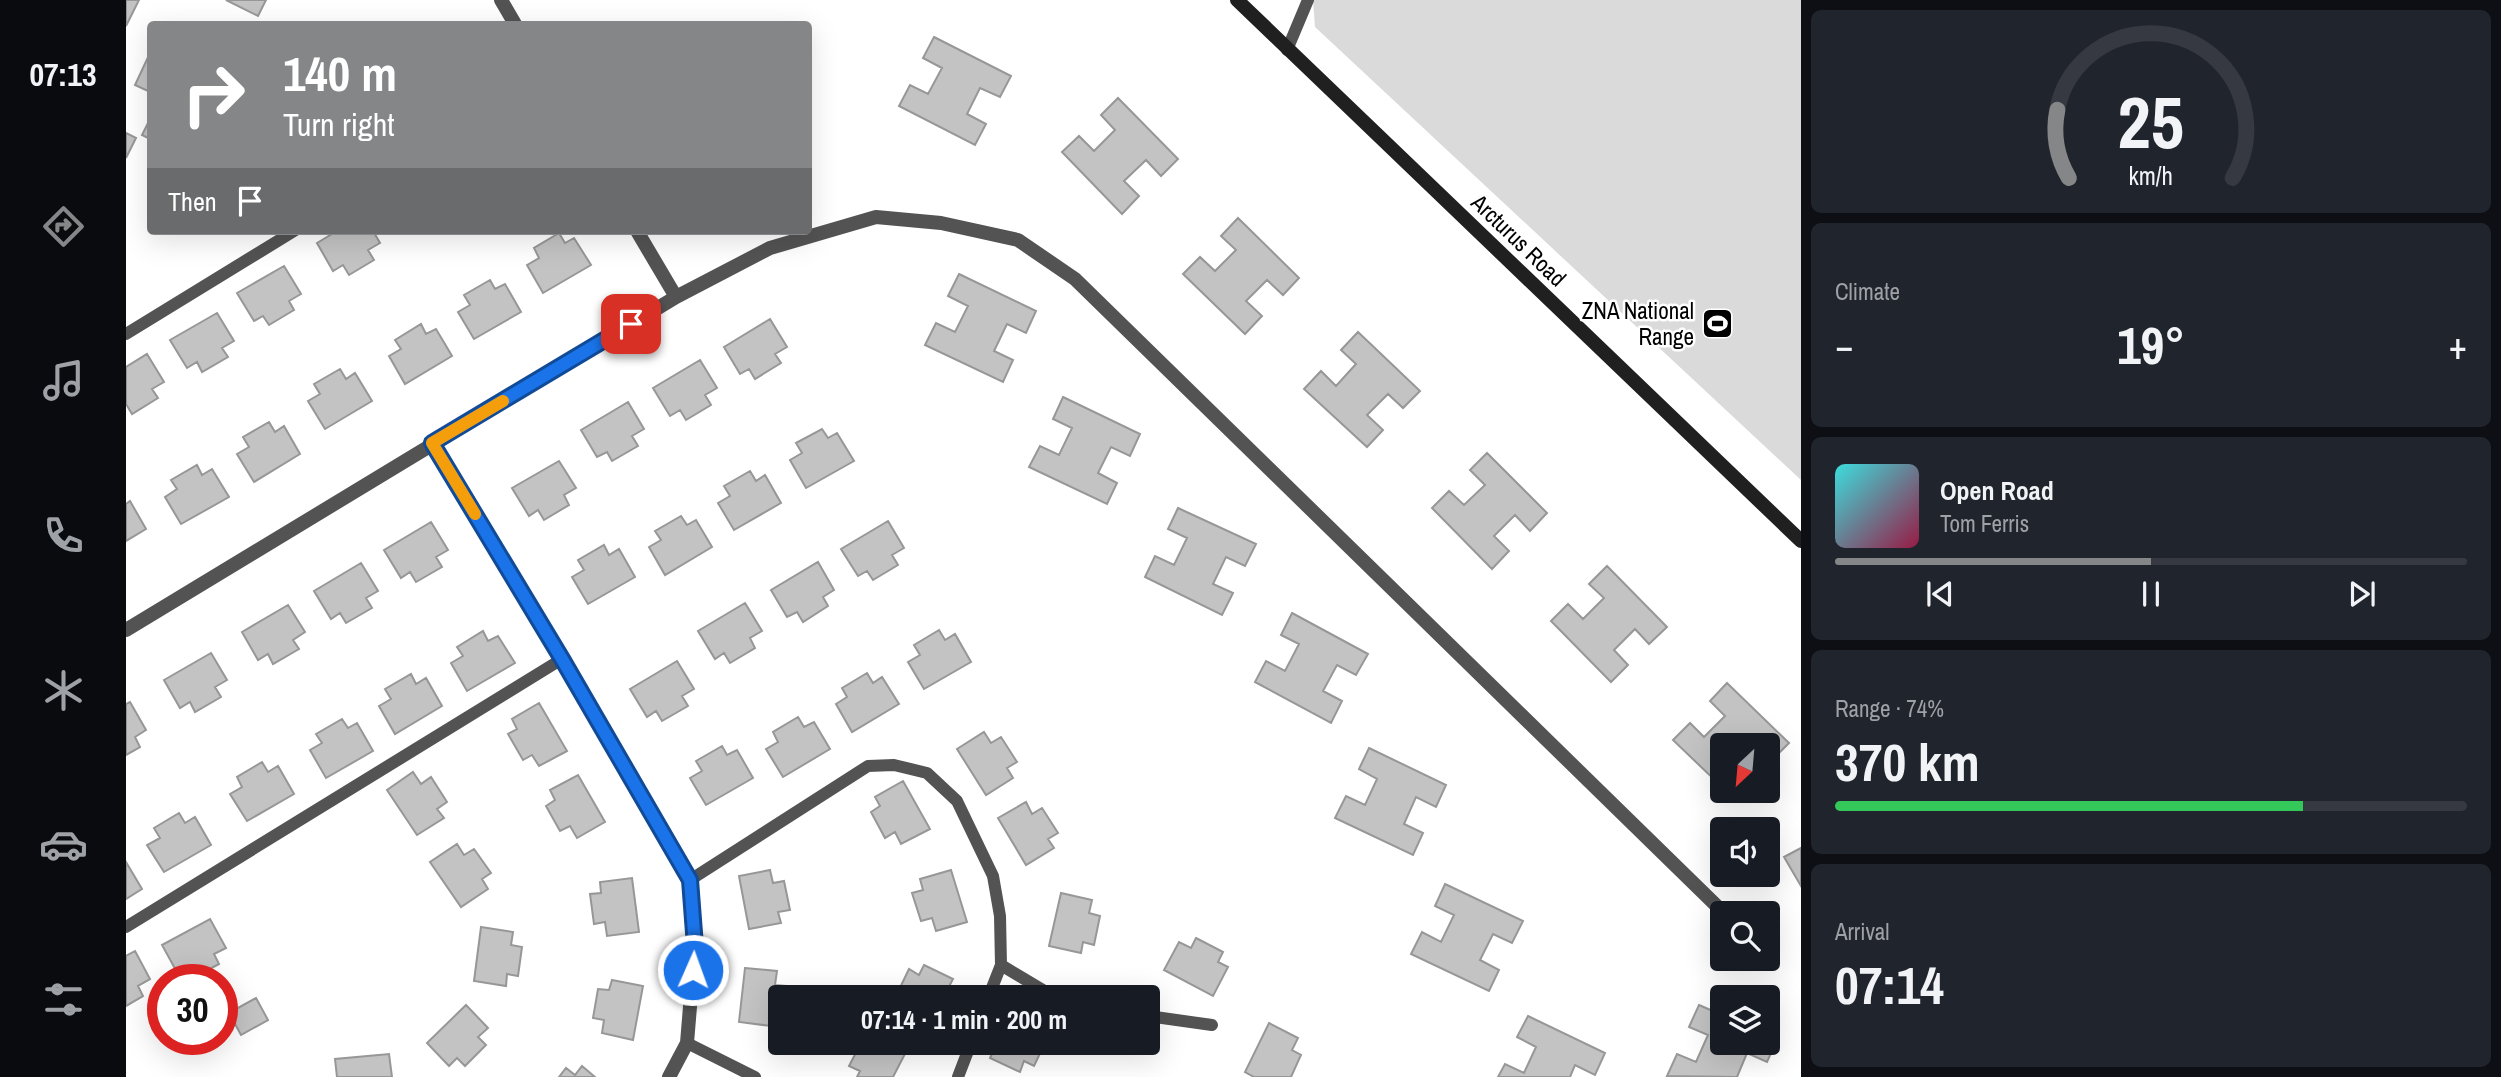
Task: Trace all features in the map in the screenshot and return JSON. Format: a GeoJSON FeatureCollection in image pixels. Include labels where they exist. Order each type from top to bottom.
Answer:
{"type":"FeatureCollection","features":[{"type":"Feature","properties":{"kind":"main road","name":"Arcturus Road"},"geometry":{"type":"LineString","coordinates":[[1237,0],[1801,541]]}},
{"type":"Feature","properties":{"kind":"street"},"geometry":{"type":"LineString","coordinates":[[501,0],[513,21]]}},
{"type":"Feature","properties":{"kind":"street"},"geometry":{"type":"LineString","coordinates":[[126,630],[676,297],[770,248],[876,217],[941,223],[1018,240],[1075,278],[1712,901]]}},
{"type":"Feature","properties":{"kind":"street"},"geometry":{"type":"LineString","coordinates":[[638,235],[676,297]]}},
{"type":"Feature","properties":{"kind":"street"},"geometry":{"type":"LineString","coordinates":[[432,443],[562,659],[690,880],[695,946],[687,1043],[669,1077]]}},
{"type":"Feature","properties":{"kind":"lane"},"geometry":{"type":"LineString","coordinates":[[1287,50],[1308,0]]}},
{"type":"Feature","properties":{"kind":"lane"},"geometry":{"type":"LineString","coordinates":[[126,334],[287,235]]}},
{"type":"Feature","properties":{"kind":"lane"},"geometry":{"type":"LineString","coordinates":[[126,927],[562,659]]}},
{"type":"Feature","properties":{"kind":"lane"},"geometry":{"type":"LineString","coordinates":[[690,880],[868,766],[894,765],[927,773],[957,801],[993,876],[1000,916],[1001,965],[993,985]]}},
{"type":"Feature","properties":{"kind":"lane"},"geometry":{"type":"LineString","coordinates":[[1001,965],[1034,985]]}},
{"type":"Feature","properties":{"kind":"lane"},"geometry":{"type":"LineString","coordinates":[[1160,1018],[1212,1024]]}},
{"type":"Feature","properties":{"kind":"lane"},"geometry":{"type":"LineString","coordinates":[[687,1043],[755,1077]]}},
{"type":"Feature","properties":{"kind":"lane"},"geometry":{"type":"LineString","coordinates":[[958,1077],[966,1055]]}},
{"type":"Feature","properties":{"kind":"shaded area","name":"ZNA National Range"},"geometry":{"type":"Polygon","coordinates":[[[1313,0],[1801,0],[1801,480],[1315,27],[1313,0]]]}},
{"type":"Feature","properties":{"kind":"building"},"geometry":{"type":"Polygon","coordinates":[[[126,0],[139,0],[126,26],[126,0]]]}},
{"type":"Feature","properties":{"kind":"building"},"geometry":{"type":"Polygon","coordinates":[[[226,0],[266,0],[258,16],[226,0]]]}},
{"type":"Feature","properties":{"kind":"building"},"geometry":{"type":"Polygon","coordinates":[[[934,37],[1011,76],[1000,97],[980,88],[967,114],[986,124],[975,145],[899,106],[910,85],[928,94],[942,68],[923,58],[934,37]]]}},
{"type":"Feature","properties":{"kind":"building"},"geometry":{"type":"Polygon","coordinates":[[[147,59],[147,91],[135,85],[147,59]]]}},
{"type":"Feature","properties":{"kind":"building"},"geometry":{"type":"Polygon","coordinates":[[[1118,98],[1178,159],[1161,176],[1146,160],[1124,181],[1139,196],[1122,214],[1062,152],[1079,136],[1094,151],[1115,130],[1101,115],[1118,98]]]}},
{"type":"Feature","properties":{"kind":"building"},"geometry":{"type":"Polygon","coordinates":[[[147,125],[147,138],[142,135],[147,125]]]}},
{"type":"Feature","properties":{"kind":"building"},"geometry":{"type":"Polygon","coordinates":[[[126,133],[136,138],[126,158],[126,133]]]}},
{"type":"Feature","properties":{"kind":"building"},"geometry":{"type":"Polygon","coordinates":[[[1238,218],[1299,278],[1283,295],[1267,280],[1246,301],[1262,316],[1245,334],[1183,274],[1200,257],[1215,271],[1236,250],[1221,236],[1238,218]]]}},
{"type":"Feature","properties":{"kind":"building"},"geometry":{"type":"Polygon","coordinates":[[[330,235],[375,235],[380,243],[368,250],[374,260],[349,275],[343,265],[333,271],[317,243],[330,235]]]}},
{"type":"Feature","properties":{"kind":"building"},"geometry":{"type":"Polygon","coordinates":[[[556,235],[560,235],[565,243],[574,238],[591,265],[543,293],[527,265],[539,258],[534,248],[556,235]]]}},
{"type":"Feature","properties":{"kind":"building"},"geometry":{"type":"Polygon","coordinates":[[[284,266],[301,294],[289,301],[294,310],[269,325],[263,316],[254,321],[237,293],[284,266]]]}},
{"type":"Feature","properties":{"kind":"building"},"geometry":{"type":"Polygon","coordinates":[[[959,274],[1036,311],[1026,333],[1007,324],[994,351],[1013,360],[1003,382],[925,345],[936,323],[955,332],[968,306],[948,296],[959,274]]]}},
{"type":"Feature","properties":{"kind":"building"},"geometry":{"type":"Polygon","coordinates":[[[490,280],[495,289],[505,284],[521,312],[474,339],[458,312],[470,305],[464,295],[490,280]]]}},
{"type":"Feature","properties":{"kind":"building"},"geometry":{"type":"Polygon","coordinates":[[[217,313],[234,341],[222,348],[228,357],[202,372],[197,362],[187,368],[170,340],[217,313]]]}},
{"type":"Feature","properties":{"kind":"building"},"geometry":{"type":"Polygon","coordinates":[[[770,319],[787,347],[775,354],[781,363],[755,379],[749,369],[740,374],[724,347],[770,319]]]}},
{"type":"Feature","properties":{"kind":"building"},"geometry":{"type":"Polygon","coordinates":[[[421,324],[426,334],[436,329],[452,356],[405,384],[389,356],[401,349],[395,340],[421,324]]]}},
{"type":"Feature","properties":{"kind":"building"},"geometry":{"type":"Polygon","coordinates":[[[1358,332],[1420,391],[1403,408],[1388,394],[1367,415],[1383,430],[1367,447],[1304,389],[1321,371],[1336,386],[1356,364],[1341,350],[1358,332]]]}},
{"type":"Feature","properties":{"kind":"building"},"geometry":{"type":"Polygon","coordinates":[[[147,354],[164,382],[152,389],[158,398],[132,414],[126,404],[126,367],[147,354]]]}},
{"type":"Feature","properties":{"kind":"building"},"geometry":{"type":"Polygon","coordinates":[[[700,360],[717,388],[705,395],[711,405],[686,420],[680,410],[670,416],[653,388],[700,360]]]}},
{"type":"Feature","properties":{"kind":"building"},"geometry":{"type":"Polygon","coordinates":[[[340,369],[346,379],[355,373],[372,401],[325,429],[308,401],[320,394],[314,384],[340,369]]]}},
{"type":"Feature","properties":{"kind":"building"},"geometry":{"type":"Polygon","coordinates":[[[1063,397],[1140,434],[1130,456],[1111,447],[1098,473],[1117,483],[1107,504],[1029,467],[1040,446],[1059,455],[1072,428],[1053,419],[1063,397]]]}},
{"type":"Feature","properties":{"kind":"building"},"geometry":{"type":"Polygon","coordinates":[[[628,402],[644,429],[632,436],[638,446],[612,461],[607,452],[597,457],[581,430],[628,402]]]}},
{"type":"Feature","properties":{"kind":"building"},"geometry":{"type":"Polygon","coordinates":[[[269,422],[275,432],[284,426],[300,454],[254,482],[237,454],[249,447],[243,437],[269,422]]]}},
{"type":"Feature","properties":{"kind":"building"},"geometry":{"type":"Polygon","coordinates":[[[822,429],[828,438],[837,433],[854,461],[806,488],[790,460],[802,453],[796,443],[822,429]]]}},
{"type":"Feature","properties":{"kind":"building"},"geometry":{"type":"Polygon","coordinates":[[[1487,453],[1547,513],[1530,531],[1515,515],[1494,536],[1509,551],[1492,569],[1432,508],[1449,491],[1464,505],[1485,485],[1470,470],[1487,453]]]}},
{"type":"Feature","properties":{"kind":"building"},"geometry":{"type":"Polygon","coordinates":[[[559,461],[576,488],[564,495],[569,505],[544,520],[538,510],[529,516],[512,488],[559,461]]]}},
{"type":"Feature","properties":{"kind":"building"},"geometry":{"type":"Polygon","coordinates":[[[197,465],[202,475],[212,469],[229,497],[181,524],[165,497],[177,489],[171,480],[197,465]]]}},
{"type":"Feature","properties":{"kind":"building"},"geometry":{"type":"Polygon","coordinates":[[[750,471],[756,481],[765,475],[781,503],[734,530],[718,503],[730,496],[724,486],[750,471]]]}},
{"type":"Feature","properties":{"kind":"building"},"geometry":{"type":"Polygon","coordinates":[[[130,501],[146,529],[126,541],[126,504],[130,501]]]}},
{"type":"Feature","properties":{"kind":"building"},"geometry":{"type":"Polygon","coordinates":[[[1178,508],[1256,544],[1245,566],[1226,557],[1213,584],[1233,593],[1222,615],[1145,577],[1155,556],[1174,565],[1187,538],[1168,529],[1178,508]]]}},
{"type":"Feature","properties":{"kind":"building"},"geometry":{"type":"Polygon","coordinates":[[[681,516],[687,525],[696,520],[712,547],[665,575],[649,547],[661,540],[655,531],[681,516]]]}},
{"type":"Feature","properties":{"kind":"building"},"geometry":{"type":"Polygon","coordinates":[[[888,521],[904,548],[892,555],[898,565],[873,580],[867,571],[858,576],[841,549],[888,521]]]}},
{"type":"Feature","properties":{"kind":"building"},"geometry":{"type":"Polygon","coordinates":[[[431,522],[448,550],[436,557],[442,567],[416,582],[410,572],[401,578],[384,550],[431,522]]]}},
{"type":"Feature","properties":{"kind":"building"},"geometry":{"type":"Polygon","coordinates":[[[604,545],[609,555],[619,549],[635,577],[588,604],[572,577],[584,570],[578,560],[604,545]]]}},
{"type":"Feature","properties":{"kind":"building"},"geometry":{"type":"Polygon","coordinates":[[[818,562],[834,590],[823,597],[828,606],[803,622],[797,612],[787,617],[771,590],[818,562]]]}},
{"type":"Feature","properties":{"kind":"building"},"geometry":{"type":"Polygon","coordinates":[[[361,563],[378,591],[366,598],[372,608],[346,623],[340,613],[331,619],[314,591],[361,563]]]}},
{"type":"Feature","properties":{"kind":"building"},"geometry":{"type":"Polygon","coordinates":[[[1607,566],[1667,627],[1649,644],[1635,629],[1614,650],[1628,665],[1611,682],[1551,621],[1568,604],[1583,619],[1604,598],[1589,584],[1607,566]]]}},
{"type":"Feature","properties":{"kind":"building"},"geometry":{"type":"Polygon","coordinates":[[[745,603],[762,631],[750,638],[755,648],[730,663],[724,653],[715,659],[698,631],[745,603]]]}},
{"type":"Feature","properties":{"kind":"building"},"geometry":{"type":"Polygon","coordinates":[[[288,605],[305,632],[293,640],[299,649],[273,664],[268,654],[258,660],[242,632],[288,605]]]}},
{"type":"Feature","properties":{"kind":"building"},"geometry":{"type":"Polygon","coordinates":[[[1292,613],[1368,654],[1356,675],[1337,665],[1323,691],[1342,701],[1331,723],[1255,682],[1266,661],[1285,671],[1299,644],[1281,635],[1292,613]]]}},
{"type":"Feature","properties":{"kind":"building"},"geometry":{"type":"Polygon","coordinates":[[[939,630],[945,640],[955,634],[971,662],[924,689],[908,662],[920,655],[914,645],[939,630]]]}},
{"type":"Feature","properties":{"kind":"building"},"geometry":{"type":"Polygon","coordinates":[[[483,631],[488,641],[498,636],[515,663],[467,691],[451,663],[463,656],[457,647],[483,631]]]}},
{"type":"Feature","properties":{"kind":"building"},"geometry":{"type":"Polygon","coordinates":[[[211,653],[227,680],[215,687],[221,697],[195,712],[190,702],[180,708],[164,680],[211,653]]]}},
{"type":"Feature","properties":{"kind":"building"},"geometry":{"type":"Polygon","coordinates":[[[677,661],[694,689],[682,696],[688,706],[662,721],[656,711],[647,717],[630,689],[677,661]]]}},
{"type":"Feature","properties":{"kind":"building"},"geometry":{"type":"Polygon","coordinates":[[[867,673],[873,683],[882,677],[899,704],[852,732],[836,704],[847,697],[842,688],[867,673]]]}},
{"type":"Feature","properties":{"kind":"building"},"geometry":{"type":"Polygon","coordinates":[[[411,674],[416,684],[426,678],[442,706],[395,734],[379,706],[391,699],[385,689],[411,674]]]}},
{"type":"Feature","properties":{"kind":"building"},"geometry":{"type":"Polygon","coordinates":[[[1727,683],[1779,733],[1710,733],[1710,775],[1673,740],[1690,723],[1704,737],[1725,716],[1710,701],[1727,683]]]}},
{"type":"Feature","properties":{"kind":"building"},"geometry":{"type":"Polygon","coordinates":[[[130,702],[146,730],[135,737],[140,747],[126,755],[126,704],[130,702]]]}},
{"type":"Feature","properties":{"kind":"building"},"geometry":{"type":"Polygon","coordinates":[[[539,703],[567,751],[539,766],[532,755],[523,760],[508,734],[517,729],[512,719],[539,703]]]}},
{"type":"Feature","properties":{"kind":"building"},"geometry":{"type":"Polygon","coordinates":[[[798,717],[804,727],[814,722],[830,749],[783,777],[766,749],[778,742],[773,732],[798,717]]]}},
{"type":"Feature","properties":{"kind":"building"},"geometry":{"type":"Polygon","coordinates":[[[342,719],[348,728],[357,723],[373,751],[326,778],[310,750],[322,743],[316,734],[342,719]]]}},
{"type":"Feature","properties":{"kind":"building"},"geometry":{"type":"Polygon","coordinates":[[[984,732],[991,743],[1001,737],[1017,762],[1007,768],[1013,778],[986,795],[957,749],[984,732]]]}},
{"type":"Feature","properties":{"kind":"building"},"geometry":{"type":"Polygon","coordinates":[[[1780,734],[1789,743],[1780,752],[1780,734]]]}},
{"type":"Feature","properties":{"kind":"building"},"geometry":{"type":"Polygon","coordinates":[[[722,746],[727,755],[737,750],[753,778],[706,805],[690,778],[702,771],[696,761],[722,746]]]}},
{"type":"Feature","properties":{"kind":"building"},"geometry":{"type":"Polygon","coordinates":[[[1369,748],[1446,785],[1436,807],[1416,797],[1404,824],[1423,833],[1413,855],[1335,818],[1346,796],[1365,805],[1377,779],[1359,769],[1369,748]]]}},
{"type":"Feature","properties":{"kind":"building"},"geometry":{"type":"Polygon","coordinates":[[[262,762],[268,772],[278,766],[294,794],[247,821],[230,794],[242,787],[237,777],[262,762]]]}},
{"type":"Feature","properties":{"kind":"building"},"geometry":{"type":"Polygon","coordinates":[[[413,772],[421,784],[431,777],[447,802],[437,809],[444,818],[417,835],[387,790],[413,772]]]}},
{"type":"Feature","properties":{"kind":"building"},"geometry":{"type":"Polygon","coordinates":[[[578,775],[605,822],[577,838],[570,826],[560,831],[546,806],[555,800],[550,790],[578,775]]]}},
{"type":"Feature","properties":{"kind":"building"},"geometry":{"type":"Polygon","coordinates":[[[903,781],[930,829],[901,844],[895,832],[885,838],[871,812],[880,806],[875,797],[903,781]]]}},
{"type":"Feature","properties":{"kind":"building"},"geometry":{"type":"Polygon","coordinates":[[[1026,802],[1032,814],[1042,808],[1058,833],[1048,839],[1054,848],[1026,865],[998,818],[1026,802]]]}},
{"type":"Feature","properties":{"kind":"building"},"geometry":{"type":"Polygon","coordinates":[[[179,813],[185,823],[195,817],[211,845],[164,872],[147,845],[160,838],[154,828],[179,813]]]}},
{"type":"Feature","properties":{"kind":"building"},"geometry":{"type":"Polygon","coordinates":[[[457,844],[464,855],[474,849],[491,873],[482,879],[488,889],[461,907],[430,862],[457,844]]]}},
{"type":"Feature","properties":{"kind":"building"},"geometry":{"type":"Polygon","coordinates":[[[1801,848],[1801,886],[1784,857],[1801,848]]]}},
{"type":"Feature","properties":{"kind":"building"},"geometry":{"type":"Polygon","coordinates":[[[126,862],[142,889],[126,899],[126,862]]]}},
{"type":"Feature","properties":{"kind":"building"},"geometry":{"type":"Polygon","coordinates":[[[770,870],[773,883],[784,881],[790,910],[778,912],[781,923],[749,929],[739,876],[770,870]]]}},
{"type":"Feature","properties":{"kind":"building"},"geometry":{"type":"Polygon","coordinates":[[[951,870],[967,922],[936,931],[932,918],[921,921],[912,893],[923,890],[920,879],[951,870]]]}},
{"type":"Feature","properties":{"kind":"building"},"geometry":{"type":"Polygon","coordinates":[[[632,878],[639,932],[607,936],[605,922],[594,924],[590,894],[601,893],[600,882],[632,878]]]}},
{"type":"Feature","properties":{"kind":"building"},"geometry":{"type":"Polygon","coordinates":[[[1445,884],[1523,921],[1512,943],[1493,934],[1480,960],[1499,970],[1489,991],[1411,954],[1422,932],[1441,942],[1454,915],[1435,906],[1445,884]]]}},
{"type":"Feature","properties":{"kind":"building"},"geometry":{"type":"Polygon","coordinates":[[[1061,893],[1092,900],[1089,913],[1100,916],[1094,945],[1083,942],[1081,953],[1049,946],[1061,893]]]}},
{"type":"Feature","properties":{"kind":"building"},"geometry":{"type":"Polygon","coordinates":[[[210,919],[226,948],[214,954],[219,964],[172,964],[162,945],[210,919]]]}},
{"type":"Feature","properties":{"kind":"building"},"geometry":{"type":"Polygon","coordinates":[[[481,927],[513,932],[511,945],[522,947],[518,976],[507,974],[506,986],[474,981],[481,927]]]}},
{"type":"Feature","properties":{"kind":"building"},"geometry":{"type":"Polygon","coordinates":[[[1196,938],[1223,952],[1218,962],[1228,967],[1213,996],[1164,970],[1179,942],[1191,948],[1196,938]]]}},
{"type":"Feature","properties":{"kind":"building"},"geometry":{"type":"Polygon","coordinates":[[[135,951],[147,973],[147,981],[138,986],[143,996],[126,1006],[126,956],[135,951]]]}},
{"type":"Feature","properties":{"kind":"building"},"geometry":{"type":"Polygon","coordinates":[[[924,965],[953,979],[950,985],[901,985],[909,969],[919,975],[924,965]]]}},
{"type":"Feature","properties":{"kind":"building"},"geometry":{"type":"Polygon","coordinates":[[[745,968],[777,971],[775,985],[768,985],[768,1026],[739,1022],[745,968]]]}},
{"type":"Feature","properties":{"kind":"building"},"geometry":{"type":"Polygon","coordinates":[[[612,980],[643,986],[633,1040],[602,1033],[604,1020],[593,1018],[598,989],[609,990],[612,980]]]}},
{"type":"Feature","properties":{"kind":"building"},"geometry":{"type":"Polygon","coordinates":[[[256,998],[268,1020],[241,1035],[238,1030],[238,1008],[256,998]]]}},
{"type":"Feature","properties":{"kind":"building"},"geometry":{"type":"Polygon","coordinates":[[[466,1005],[488,1028],[478,1037],[486,1045],[465,1066],[457,1058],[449,1066],[427,1043],[466,1005]]]}},
{"type":"Feature","properties":{"kind":"building"},"geometry":{"type":"Polygon","coordinates":[[[1699,1005],[1710,1010],[1710,1055],[1746,1055],[1737,1077],[1667,1076],[1677,1054],[1696,1062],[1708,1035],[1689,1027],[1699,1005]]]}},
{"type":"Feature","properties":{"kind":"building"},"geometry":{"type":"Polygon","coordinates":[[[1528,1016],[1605,1053],[1595,1075],[1575,1065],[1570,1077],[1498,1077],[1505,1064],[1524,1073],[1536,1047],[1517,1037],[1528,1016]]]}},
{"type":"Feature","properties":{"kind":"building"},"geometry":{"type":"Polygon","coordinates":[[[1269,1023],[1298,1038],[1292,1050],[1301,1055],[1291,1077],[1254,1077],[1245,1072],[1269,1023]]]}},
{"type":"Feature","properties":{"kind":"building"},"geometry":{"type":"Polygon","coordinates":[[[389,1054],[392,1077],[337,1077],[335,1059],[389,1054]]]}},
{"type":"Feature","properties":{"kind":"building"},"geometry":{"type":"Polygon","coordinates":[[[855,1055],[904,1055],[893,1077],[857,1077],[860,1071],[849,1066],[855,1055]]]}},
{"type":"Feature","properties":{"kind":"building"},"geometry":{"type":"Polygon","coordinates":[[[991,1055],[1039,1055],[1034,1066],[1024,1061],[1020,1072],[990,1058],[991,1055]]]}},
{"type":"Feature","properties":{"kind":"building"},"geometry":{"type":"Polygon","coordinates":[[[1751,1055],[1770,1055],[1767,1062],[1751,1055]]]}},
{"type":"Feature","properties":{"kind":"building"},"geometry":{"type":"Polygon","coordinates":[[[582,1066],[595,1077],[559,1077],[566,1068],[575,1075],[582,1066]]]}},
{"type":"Feature","properties":{"kind":"slow traffic"},"geometry":{"type":"LineString","coordinates":[[475,514],[432,443],[503,401]]}},
{"type":"Feature","properties":{"kind":"place","name":"ZNA National Range"},"geometry":{"type":"Point","coordinates":[1717,323]}},
{"type":"Feature","properties":{"kind":"route"},"geometry":{"type":"LineString","coordinates":[[631,324],[432,443],[562,659],[690,880],[695,946],[693,970]]}}]}
